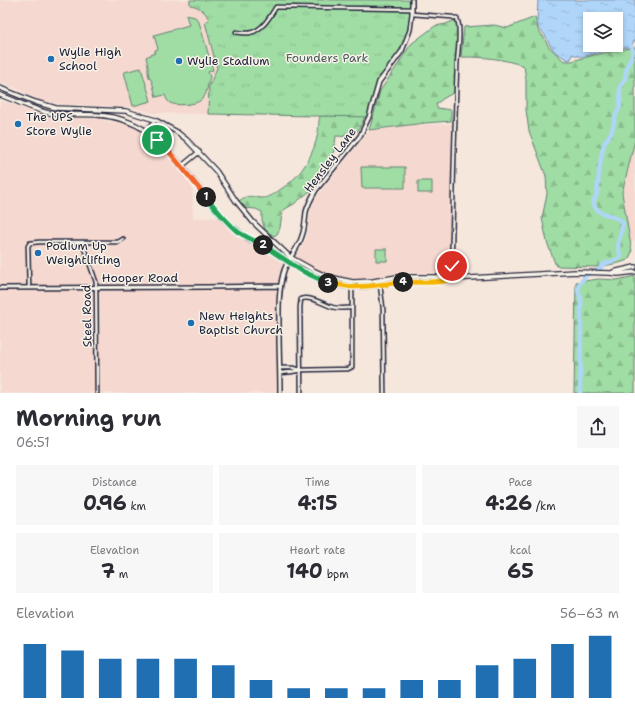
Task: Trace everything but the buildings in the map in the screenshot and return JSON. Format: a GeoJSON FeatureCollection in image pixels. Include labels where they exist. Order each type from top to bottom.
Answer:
{"type":"FeatureCollection","features":[{"type":"Feature","properties":{"kind":"main road"},"geometry":{"type":"LineString","coordinates":[[0,88],[34,102],[56,108],[126,111],[155,120],[177,132],[187,140],[216,170],[236,201],[253,222],[290,257],[308,268],[326,276],[353,282],[373,281],[397,276],[447,277],[452,279]]}},
{"type":"Feature","properties":{"kind":"main road"},"geometry":{"type":"LineString","coordinates":[[15,101],[17,94]]}},
{"type":"Feature","properties":{"kind":"main road"},"geometry":{"type":"LineString","coordinates":[[0,95],[42,112],[72,115],[96,114],[112,116],[134,124],[148,132],[182,166],[225,220],[234,228],[250,239],[265,246],[302,271],[326,282],[352,287],[398,282],[431,282],[452,279],[576,272],[618,274],[635,272]]}},
{"type":"Feature","properties":{"kind":"main road"},"geometry":{"type":"LineString","coordinates":[[55,114],[56,108]]}},
{"type":"Feature","properties":{"kind":"main road"},"geometry":{"type":"LineString","coordinates":[[96,109],[96,114]]}},
{"type":"Feature","properties":{"kind":"main road"},"geometry":{"type":"LineString","coordinates":[[148,132],[155,120]]}},
{"type":"Feature","properties":{"kind":"main road"},"geometry":{"type":"LineString","coordinates":[[182,166],[199,152]]}},
{"type":"Feature","properties":{"kind":"main road"},"geometry":{"type":"LineString","coordinates":[[610,273],[635,267]]}},
{"type":"Feature","properties":{"kind":"main road"},"geometry":{"type":"LineString","coordinates":[[386,278],[387,284]]}},
{"type":"Feature","properties":{"kind":"main road"},"geometry":{"type":"LineString","coordinates":[[352,287],[353,282]]}},
{"type":"Feature","properties":{"kind":"street","name":"Hensley Lane"},"geometry":{"type":"LineString","coordinates":[[280,393],[279,305],[280,286],[283,272],[290,257],[298,247],[302,238],[309,201],[360,136],[369,117],[379,82],[402,51],[410,30],[412,0]]}},
{"type":"Feature","properties":{"kind":"street"},"geometry":{"type":"LineString","coordinates":[[236,32],[249,33],[256,30],[264,24],[276,7],[411,8]]}},
{"type":"Feature","properties":{"kind":"street"},"geometry":{"type":"LineString","coordinates":[[412,14],[452,17],[457,19],[459,25],[454,145],[452,279]]}},
{"type":"Feature","properties":{"kind":"street"},"geometry":{"type":"LineString","coordinates":[[29,287],[28,246],[30,243],[118,242],[123,239]]}},
{"type":"Feature","properties":{"kind":"street","name":"Steel Road"},"geometry":{"type":"LineString","coordinates":[[82,242],[96,282],[97,393]]}},
{"type":"Feature","properties":{"kind":"street"},"geometry":{"type":"LineString","coordinates":[[380,285],[384,393]]}},
{"type":"Feature","properties":{"kind":"street","name":"Hooper Road"},"geometry":{"type":"LineString","coordinates":[[0,288],[280,286]]}},
{"type":"Feature","properties":{"kind":"street"},"geometry":{"type":"LineString","coordinates":[[280,373],[301,370],[351,368],[352,287]]}},
{"type":"Feature","properties":{"kind":"street"},"geometry":{"type":"LineString","coordinates":[[301,393],[300,300],[303,298],[310,299],[336,308],[351,308]]}},
{"type":"Feature","properties":{"kind":"street"},"geometry":{"type":"LineString","coordinates":[[280,368],[293,368],[301,370]]}},
{"type":"Feature","properties":{"kind":"shaded area"},"geometry":{"type":"Polygon","coordinates":[[[0,0],[190,0],[190,5],[201,9],[208,17],[239,115],[153,113],[130,107],[45,102],[16,88],[0,83],[0,0]]]}},
{"type":"Feature","properties":{"kind":"shaded area"},"geometry":{"type":"Polygon","coordinates":[[[0,101],[49,117],[98,119],[115,123],[120,121],[138,129],[160,144],[192,182],[193,218],[217,218],[284,262],[276,290],[277,393],[0,393],[0,101]]]}},
{"type":"Feature","properties":{"kind":"shaded area"},"geometry":{"type":"Polygon","coordinates":[[[452,124],[449,273],[404,273],[367,278],[345,278],[323,272],[297,259],[296,257],[306,239],[311,209],[317,196],[369,131],[412,125],[452,124]]]}},
{"type":"Feature","properties":{"kind":"shaded area"},"geometry":{"type":"Polygon","coordinates":[[[635,141],[635,242],[630,241],[622,193],[635,141]]]}},
{"type":"Feature","properties":{"kind":"green space","name":"Founders Park"},"geometry":{"type":"Polygon","coordinates":[[[190,0],[412,0],[410,30],[397,57],[381,80],[369,117],[208,114],[209,86],[217,68],[205,22],[209,20],[202,10],[190,5],[190,0]]]}},
{"type":"Feature","properties":{"kind":"green space","name":"Wylie Stadium"},"geometry":{"type":"Polygon","coordinates":[[[186,15],[195,17],[199,22],[213,70],[208,72],[210,77],[207,89],[201,100],[190,104],[173,104],[169,102],[165,95],[156,97],[152,81],[149,77],[146,57],[155,53],[155,50],[158,49],[154,35],[189,25],[186,15]]]}},
{"type":"Feature","properties":{"kind":"green space"},"geometry":{"type":"Polygon","coordinates":[[[535,17],[538,30],[549,47],[564,61],[572,61],[609,52],[623,52],[623,49],[635,47],[635,140],[622,193],[632,252],[628,260],[598,267],[556,266],[547,242],[542,218],[547,194],[546,176],[529,131],[526,110],[526,80],[524,66],[493,58],[461,57],[464,27],[494,25],[507,28],[535,17]]]}},
{"type":"Feature","properties":{"kind":"green space"},"geometry":{"type":"Polygon","coordinates":[[[453,21],[458,23],[455,92],[436,104],[437,108],[451,110],[451,121],[369,130],[380,91],[411,44],[435,26],[453,21]]]}},
{"type":"Feature","properties":{"kind":"green space"},"geometry":{"type":"Polygon","coordinates":[[[141,68],[151,101],[133,106],[124,72],[141,68]]]}},
{"type":"Feature","properties":{"kind":"green space"},"geometry":{"type":"Polygon","coordinates":[[[322,112],[366,113],[360,127],[355,133],[347,136],[336,136],[334,151],[310,191],[294,204],[285,209],[282,213],[280,228],[274,236],[265,230],[262,220],[262,212],[256,209],[244,208],[239,201],[243,198],[251,196],[264,198],[270,196],[284,187],[302,170],[314,149],[322,112]]]}},
{"type":"Feature","properties":{"kind":"green space"},"geometry":{"type":"Polygon","coordinates":[[[361,167],[405,167],[405,188],[362,188],[361,167]]]}},
{"type":"Feature","properties":{"kind":"green space"},"geometry":{"type":"Polygon","coordinates":[[[418,181],[432,181],[432,193],[418,193],[418,181]]]}},
{"type":"Feature","properties":{"kind":"green space"},"geometry":{"type":"Polygon","coordinates":[[[376,249],[387,249],[387,261],[376,261],[376,249]]]}},
{"type":"Feature","properties":{"kind":"green space"},"geometry":{"type":"Polygon","coordinates":[[[635,276],[635,393],[574,393],[576,282],[599,279],[617,280],[635,276]]]}},
{"type":"Feature","properties":{"kind":"water"},"geometry":{"type":"Polygon","coordinates":[[[538,0],[635,0],[635,41],[632,48],[623,47],[623,12],[583,12],[583,52],[600,52],[582,57],[572,54],[571,59],[568,60],[555,52],[545,35],[538,27],[538,0]]]}},
{"type":"Feature","properties":{"kind":"waterway"},"geometry":{"type":"LineString","coordinates":[[580,393],[581,299],[578,290],[579,284],[586,275],[597,271],[602,265],[620,258],[621,255],[618,244],[623,223],[616,217],[599,211],[593,202],[597,194],[604,144],[612,131],[615,117],[620,106],[620,87],[625,79],[627,67],[633,51],[630,44]]}},
{"type":"Feature","properties":{"kind":"place","name":"Wylie High School"},"geometry":{"type":"Point","coordinates":[51,59]}},
{"type":"Feature","properties":{"kind":"place","name":"Wylie Stadium"},"geometry":{"type":"Point","coordinates":[179,61]}},
{"type":"Feature","properties":{"kind":"place","name":"The UPS Store Wylie"},"geometry":{"type":"Point","coordinates":[18,124]}},
{"type":"Feature","properties":{"kind":"place","name":"Podium Up Weightlifting"},"geometry":{"type":"Point","coordinates":[38,253]}},
{"type":"Feature","properties":{"kind":"place","name":"New Heights Baptist Church"},"geometry":{"type":"Point","coordinates":[191,323]}},
{"type":"Feature","properties":{"kind":"route"},"geometry":{"type":"LineString","coordinates":[[157,140],[171,154],[225,220],[250,239],[265,246],[313,277],[326,282],[352,287],[398,282],[431,282],[452,279],[452,266]]}}]}
